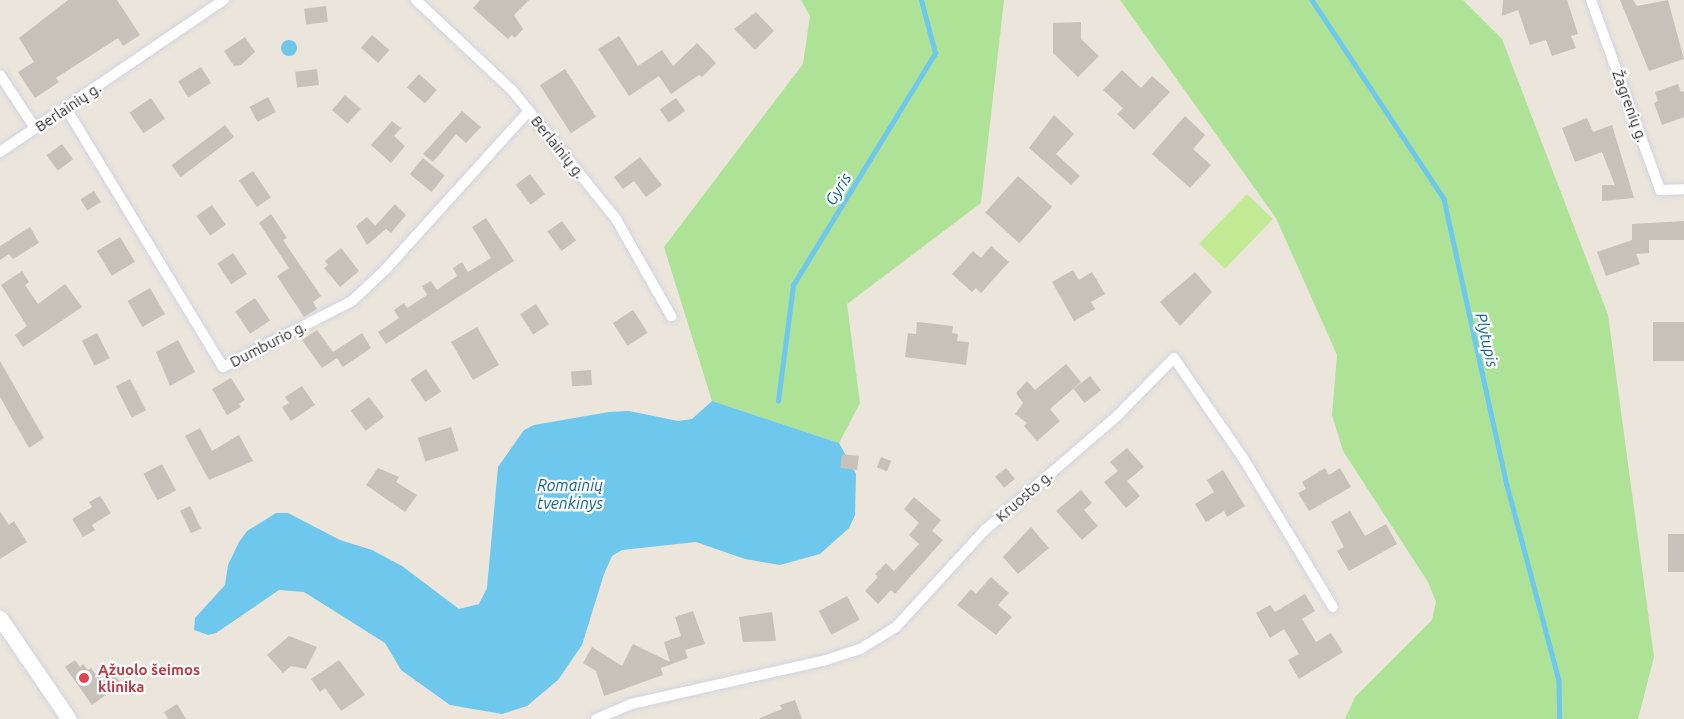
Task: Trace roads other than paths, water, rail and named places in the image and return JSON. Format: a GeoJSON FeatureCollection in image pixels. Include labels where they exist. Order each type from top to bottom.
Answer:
{"type":"FeatureCollection","features":[{"type":"Feature","properties":{"kind":"main road"},"geometry":{"type":"LineString","coordinates":[[0,618],[69,719]]}},
{"type":"Feature","properties":{"kind":"street","name":"Berlainių g."},"geometry":{"type":"LineString","coordinates":[[0,152],[224,0]]}},
{"type":"Feature","properties":{"kind":"street","name":"Berlainių g."},"geometry":{"type":"LineString","coordinates":[[416,0],[512,90],[529,111],[616,219],[671,316]]}},
{"type":"Feature","properties":{"kind":"street","name":"Žagrenių g."},"geometry":{"type":"LineString","coordinates":[[1591,0],[1660,190],[1684,189]]}},
{"type":"Feature","properties":{"kind":"street"},"geometry":{"type":"LineString","coordinates":[[0,75],[35,128]]}},
{"type":"Feature","properties":{"kind":"street","name":"Dumburio g."},"geometry":{"type":"LineString","coordinates":[[66,108],[223,367],[352,301],[386,269],[529,111]]}},
{"type":"Feature","properties":{"kind":"street","name":"Kruosto g."},"geometry":{"type":"LineString","coordinates":[[596,719],[631,704],[826,660],[860,649],[896,627],[985,530],[1117,416],[1174,358],[1243,458],[1333,607]]}},
{"type":"Feature","properties":{"kind":"water"},"geometry":{"type":"Polygon","coordinates":[[[289,40],[295,42],[297,48],[295,54],[289,56],[283,54],[281,48],[283,42],[289,40]]]}},
{"type":"Feature","properties":{"kind":"water","name":"Romainių tvenkinys"},"geometry":{"type":"Polygon","coordinates":[[[712,401],[839,443],[856,474],[855,515],[849,528],[820,554],[780,565],[745,559],[696,542],[622,550],[612,556],[604,574],[582,645],[558,680],[527,706],[502,714],[450,705],[401,670],[385,643],[304,592],[279,590],[216,633],[208,635],[194,630],[195,618],[225,585],[228,565],[239,542],[247,531],[276,513],[288,513],[340,540],[372,550],[402,566],[459,609],[479,604],[487,588],[498,467],[524,430],[534,425],[609,412],[629,411],[678,421],[692,419],[712,401]]]}},
{"type":"Feature","properties":{"kind":"waterway","name":"Gyris"},"geometry":{"type":"LineString","coordinates":[[778,401],[793,285],[935,53],[921,0]]}},
{"type":"Feature","properties":{"kind":"waterway","name":"Plytupis"},"geometry":{"type":"LineString","coordinates":[[1312,0],[1444,199],[1507,485],[1559,680],[1560,719]]}},
{"type":"Feature","properties":{"kind":"place","name":"Ąžuolo šeimos klinika"},"geometry":{"type":"Point","coordinates":[84,678]}}]}
